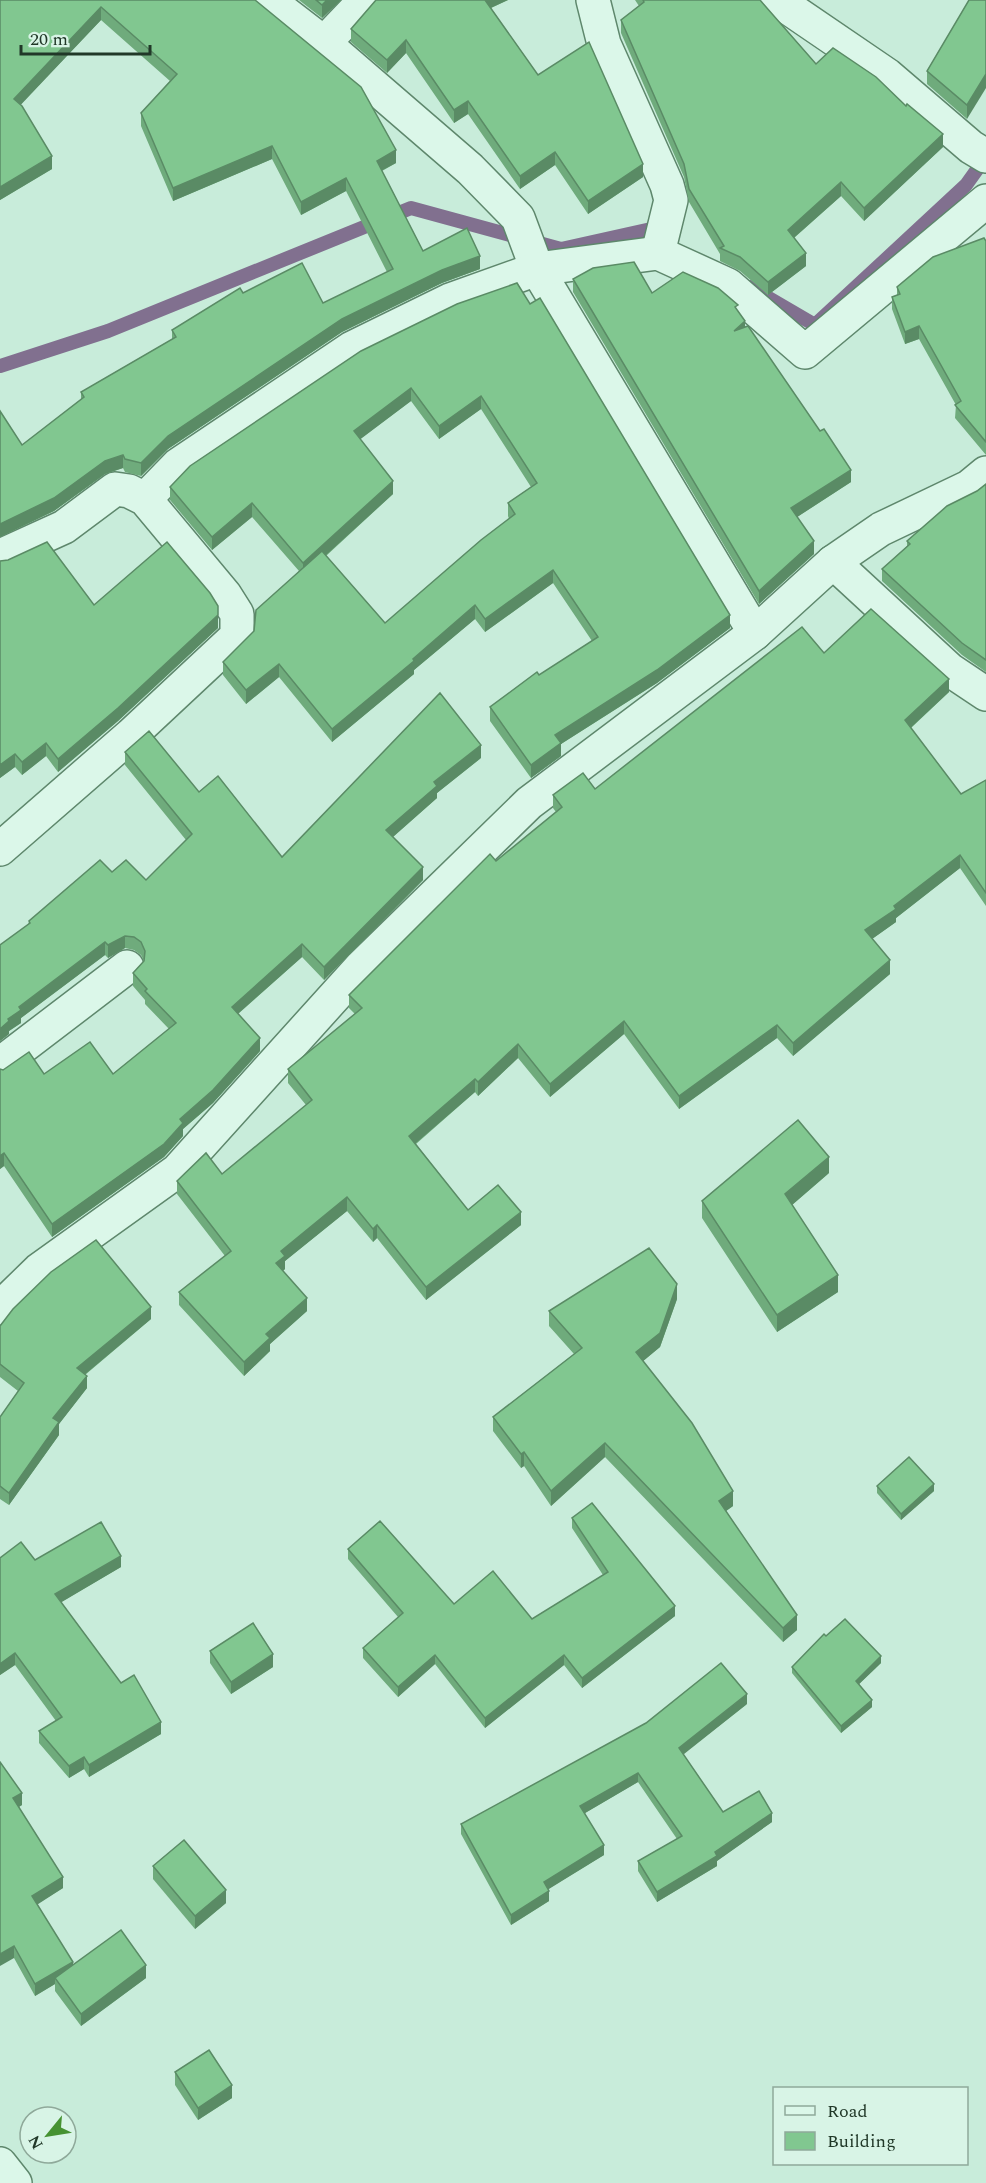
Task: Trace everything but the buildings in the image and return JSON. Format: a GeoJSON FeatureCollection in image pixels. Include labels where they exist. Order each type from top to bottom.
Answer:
{"type":"FeatureCollection","features":[{"type":"Feature","properties":{"kind":"street"},"geometry":{"type":"LineString","coordinates":[[268,0],[324,43],[470,169],[518,219],[537,269],[756,633]]}},
{"type":"Feature","properties":{"kind":"street"},"geometry":{"type":"LineString","coordinates":[[324,43],[364,0]]}},
{"type":"Feature","properties":{"kind":"street"},"geometry":{"type":"LineString","coordinates":[[593,0],[604,44],[667,185],[670,200],[658,253]]}},
{"type":"Feature","properties":{"kind":"street"},"geometry":{"type":"LineString","coordinates":[[777,0],[887,75],[979,151]]}},
{"type":"Feature","properties":{"kind":"street"},"geometry":{"type":"LineString","coordinates":[[145,499],[178,465],[352,348],[450,300],[537,269],[658,253],[728,285],[805,352],[986,201]]}},
{"type":"Feature","properties":{"kind":"street"},"geometry":{"type":"LineString","coordinates":[[0,1308],[39,1270],[177,1171],[361,967],[529,803],[756,633],[833,562],[881,529],[980,488]]}},
{"type":"Feature","properties":{"kind":"street"},"geometry":{"type":"LineString","coordinates":[[0,556],[64,527],[115,489],[129,491],[145,499],[169,531],[225,595],[237,614],[237,636],[131,735],[0,849]]}},
{"type":"Feature","properties":{"kind":"street"},"geometry":{"type":"LineString","coordinates":[[833,562],[950,670],[986,694]]}},
{"type":"Feature","properties":{"kind":"street"},"geometry":{"type":"LineString","coordinates":[[0,1064],[127,967]]}},
{"type":"Feature","properties":{"kind":"street"},"geometry":{"type":"LineString","coordinates":[[0,2164],[15,2183]]}},
{"type":"Feature","properties":{"kind":"waterway"},"geometry":{"type":"LineString","coordinates":[[750,287],[815,325],[966,185],[986,157]]}},
{"type":"Feature","properties":{"kind":"waterway"},"geometry":{"type":"LineString","coordinates":[[0,366],[108,331],[411,208],[561,249],[651,229],[663,236]]}}]}
